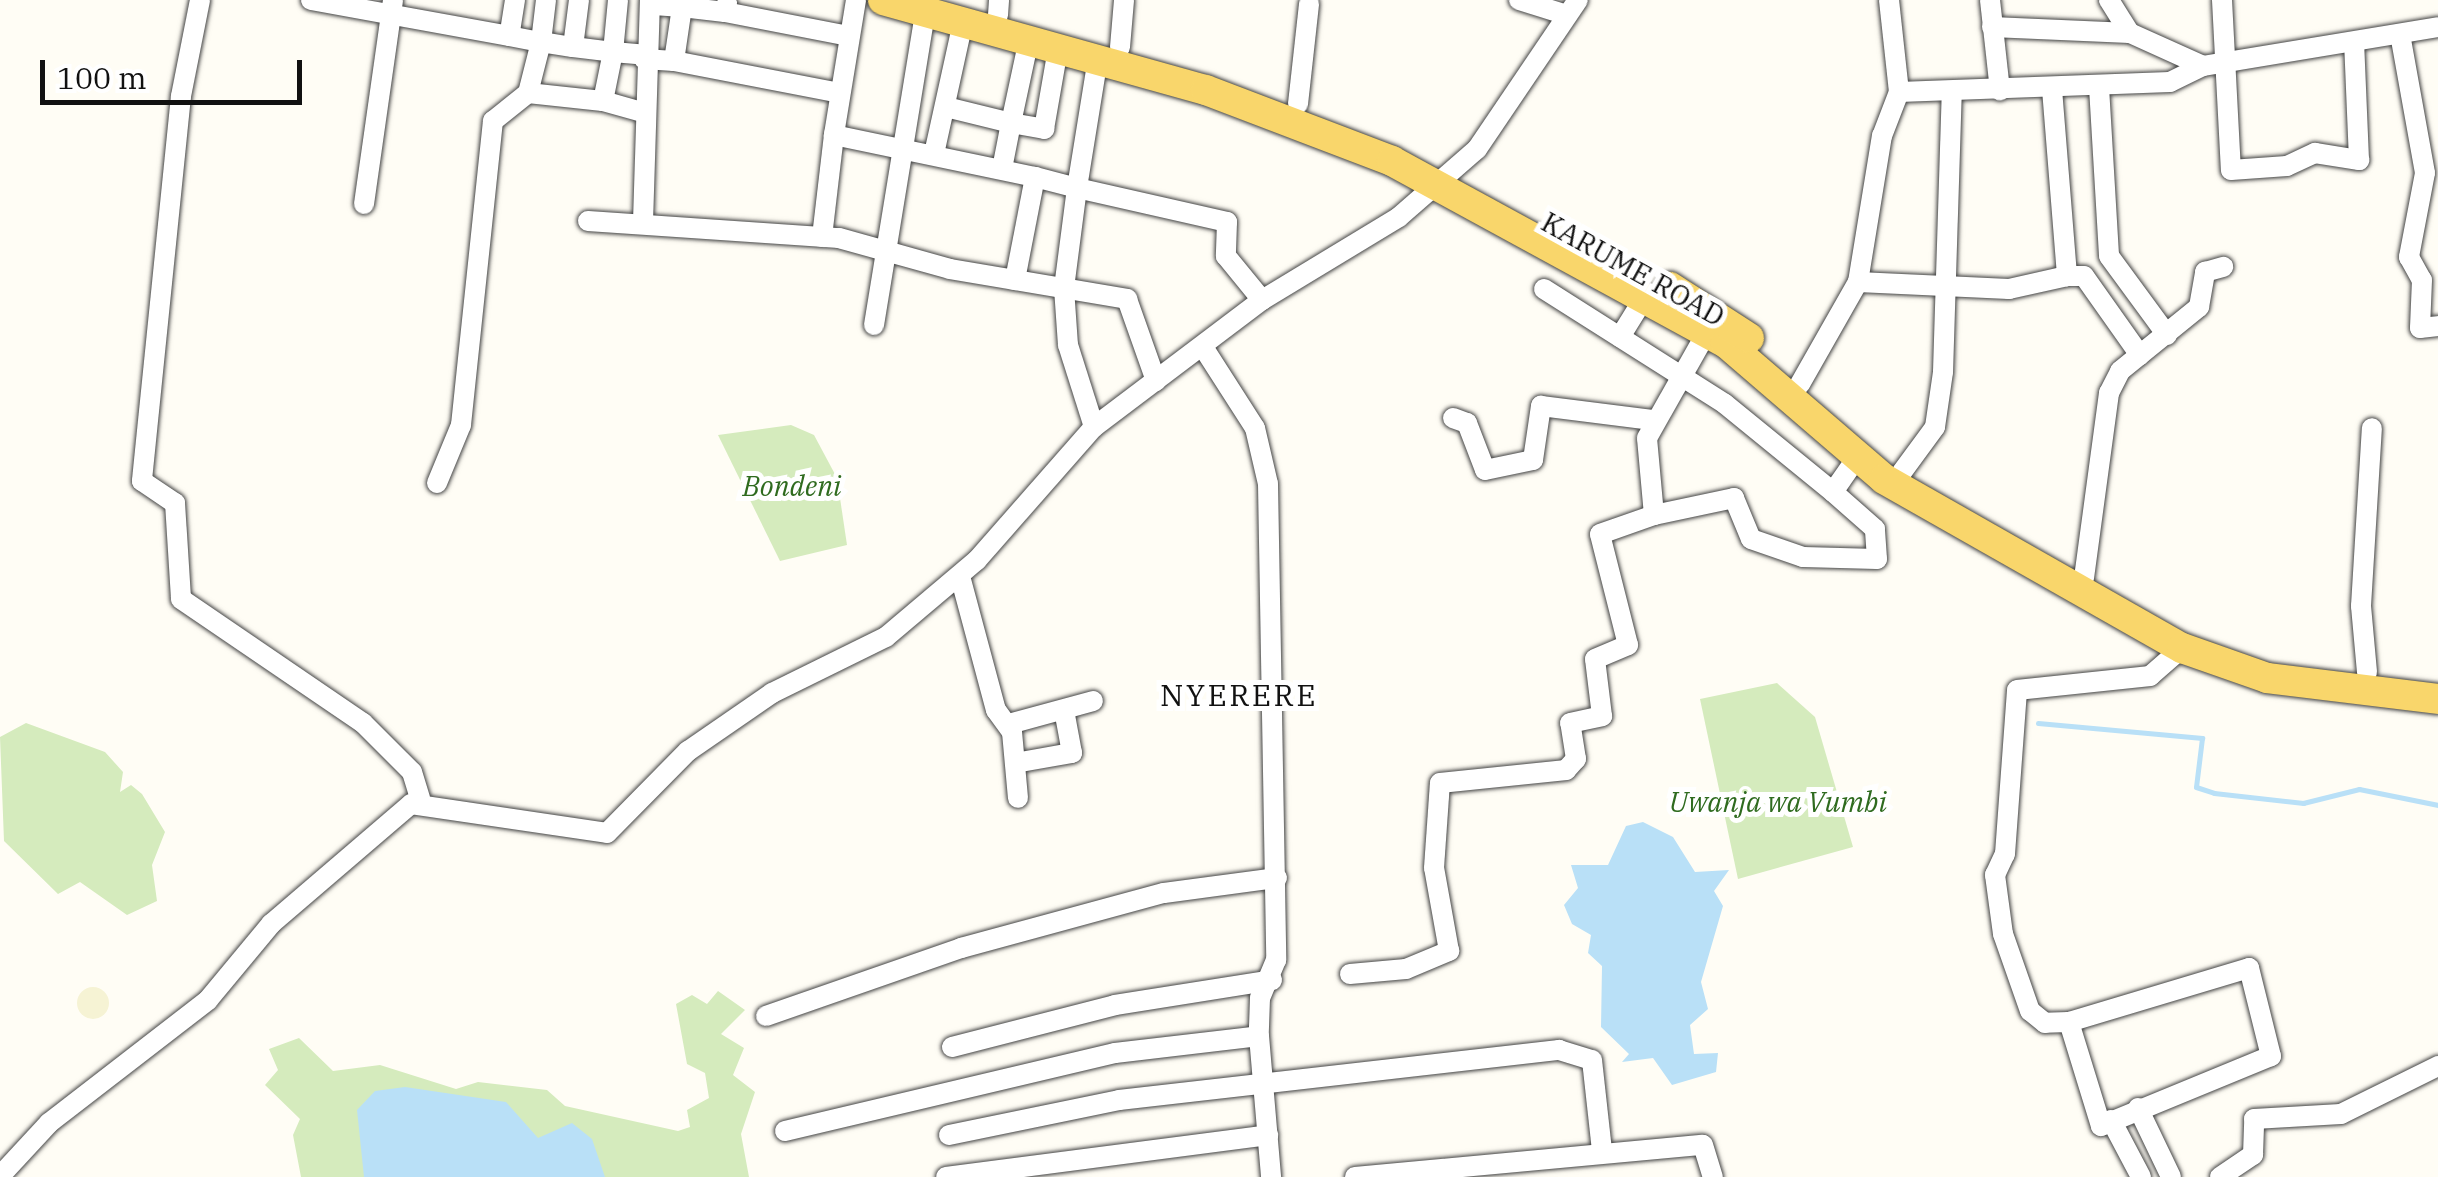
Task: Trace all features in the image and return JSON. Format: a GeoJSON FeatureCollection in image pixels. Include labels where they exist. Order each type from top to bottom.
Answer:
{"type":"FeatureCollection","features":[{"type":"Feature","properties":{"kind":"main road"},"geometry":{"type":"LineString","coordinates":[[883,0],[945,11],[1043,44],[1109,53],[1446,177],[1708,332],[1858,456],[1928,508],[2182,648],[2268,678],[2438,699]]}},
{"type":"Feature","properties":{"kind":"main road","name":"KARUME ROAD"},"geometry":{"type":"LineString","coordinates":[[945,11],[998,7],[1109,53],[1298,104],[1717,313],[1902,472],[2084,578],[2234,651],[2367,672],[2438,678]]}},
{"type":"Feature","properties":{"kind":"street"},"geometry":{"type":"LineString","coordinates":[[200,0],[180,110],[142,481],[176,503],[181,599],[363,723],[412,772],[420,799]]}},
{"type":"Feature","properties":{"kind":"street"},"geometry":{"type":"LineString","coordinates":[[311,0],[392,8],[509,36],[674,61],[840,93]]}},
{"type":"Feature","properties":{"kind":"street"},"geometry":{"type":"LineString","coordinates":[[509,36],[515,0]]}},
{"type":"Feature","properties":{"kind":"street"},"geometry":{"type":"LineString","coordinates":[[437,483],[461,425],[493,121],[528,93],[541,42],[546,0]]}},
{"type":"Feature","properties":{"kind":"street"},"geometry":{"type":"LineString","coordinates":[[574,48],[579,0]]}},
{"type":"Feature","properties":{"kind":"street"},"geometry":{"type":"LineString","coordinates":[[603,101],[614,52],[618,0]]}},
{"type":"Feature","properties":{"kind":"street"},"geometry":{"type":"LineString","coordinates":[[822,237],[856,0]]}},
{"type":"Feature","properties":{"kind":"street"},"geometry":{"type":"LineString","coordinates":[[1094,427],[1068,345],[1064,288],[1077,188],[1124,0]]}},
{"type":"Feature","properties":{"kind":"street"},"geometry":{"type":"LineString","coordinates":[[420,799],[606,833],[688,751],[772,693],[886,637],[960,576],[1058,478],[1094,427],[1262,300],[1446,177],[1477,149],[1571,7],[1519,0]]}},
{"type":"Feature","properties":{"kind":"street"},"geometry":{"type":"LineString","coordinates":[[1800,384],[1858,282],[1882,136],[1899,92],[1889,0]]}},
{"type":"Feature","properties":{"kind":"street"},"geometry":{"type":"LineString","coordinates":[[1990,0],[2000,90]]}},
{"type":"Feature","properties":{"kind":"street"},"geometry":{"type":"LineString","coordinates":[[2109,0],[2130,32]]}},
{"type":"Feature","properties":{"kind":"street"},"geometry":{"type":"LineString","coordinates":[[2222,0],[2214,65],[2231,170],[2287,166],[2315,153],[2354,162],[2361,156],[2354,42]]}},
{"type":"Feature","properties":{"kind":"street"},"geometry":{"type":"LineString","coordinates":[[643,222],[642,112],[650,2],[682,7],[727,6],[849,36]]}},
{"type":"Feature","properties":{"kind":"street"},"geometry":{"type":"LineString","coordinates":[[1298,104],[1309,4]]}},
{"type":"Feature","properties":{"kind":"street"},"geometry":{"type":"LineString","coordinates":[[674,61],[682,7]]}},
{"type":"Feature","properties":{"kind":"street"},"geometry":{"type":"LineString","coordinates":[[364,204],[392,8]]}},
{"type":"Feature","properties":{"kind":"street"},"geometry":{"type":"LineString","coordinates":[[934,154],[946,107],[945,11]]}},
{"type":"Feature","properties":{"kind":"street"},"geometry":{"type":"LineString","coordinates":[[874,325],[904,146],[945,11]]}},
{"type":"Feature","properties":{"kind":"street"},"geometry":{"type":"LineString","coordinates":[[1899,92],[2170,82],[2214,65],[2438,27]]}},
{"type":"Feature","properties":{"kind":"street"},"geometry":{"type":"LineString","coordinates":[[1992,28],[2130,32],[2214,65]]}},
{"type":"Feature","properties":{"kind":"street"},"geometry":{"type":"LineString","coordinates":[[2400,34],[2432,181],[2409,225],[2409,258],[2422,280],[2420,328],[2438,326]]}},
{"type":"Feature","properties":{"kind":"street"},"geometry":{"type":"LineString","coordinates":[[946,107],[1044,129],[1043,44]]}},
{"type":"Feature","properties":{"kind":"street"},"geometry":{"type":"LineString","coordinates":[[1002,170],[1011,123],[1043,44]]}},
{"type":"Feature","properties":{"kind":"street"},"geometry":{"type":"LineString","coordinates":[[2100,86],[2109,256],[2166,335]]}},
{"type":"Feature","properties":{"kind":"street"},"geometry":{"type":"LineString","coordinates":[[2052,88],[2067,276]]}},
{"type":"Feature","properties":{"kind":"street"},"geometry":{"type":"LineString","coordinates":[[1902,472],[1935,427],[1952,92]]}},
{"type":"Feature","properties":{"kind":"street"},"geometry":{"type":"LineString","coordinates":[[528,93],[603,101],[642,112]]}},
{"type":"Feature","properties":{"kind":"street"},"geometry":{"type":"LineString","coordinates":[[834,135],[904,146],[1227,222],[1226,256],[1262,300]]}},
{"type":"Feature","properties":{"kind":"street"},"geometry":{"type":"LineString","coordinates":[[1015,280],[1035,177]]}},
{"type":"Feature","properties":{"kind":"street"},"geometry":{"type":"LineString","coordinates":[[588,221],[822,237],[1015,280],[1127,299],[1156,381]]}},
{"type":"Feature","properties":{"kind":"street"},"geometry":{"type":"LineString","coordinates":[[2084,578],[2108,392],[2140,355],[2200,307],[2204,272],[2223,267]]}},
{"type":"Feature","properties":{"kind":"street"},"geometry":{"type":"LineString","coordinates":[[1858,282],[1940,289],[2084,276],[2140,355]]}},
{"type":"Feature","properties":{"kind":"street"},"geometry":{"type":"LineString","coordinates":[[1350,974],[1447,956],[1434,868],[1436,789],[1481,774],[1572,766],[1570,723],[1604,710],[1598,654],[1628,645],[1600,534],[1654,514],[1734,498],[1752,540],[1803,557],[1877,560],[1876,529],[1833,492],[1678,374],[1544,289]]}},
{"type":"Feature","properties":{"kind":"street"},"geometry":{"type":"LineString","coordinates":[[1620,337],[1646,296]]}},
{"type":"Feature","properties":{"kind":"street"},"geometry":{"type":"LineString","coordinates":[[1654,514],[1652,420],[1708,332]]}},
{"type":"Feature","properties":{"kind":"street"},"geometry":{"type":"LineString","coordinates":[[1203,346],[1255,428],[1268,484],[1277,878],[1272,980],[1260,998],[1259,1036],[1272,1177]]}},
{"type":"Feature","properties":{"kind":"street"},"geometry":{"type":"LineString","coordinates":[[1452,418],[1467,423],[1485,470],[1533,460],[1541,406],[1652,420]]}},
{"type":"Feature","properties":{"kind":"street"},"geometry":{"type":"LineString","coordinates":[[2367,672],[2361,606],[2372,428]]}},
{"type":"Feature","properties":{"kind":"street"},"geometry":{"type":"LineString","coordinates":[[1833,492],[1858,456]]}},
{"type":"Feature","properties":{"kind":"street"},"geometry":{"type":"LineString","coordinates":[[960,576],[996,710],[1009,724],[1018,798]]}},
{"type":"Feature","properties":{"kind":"street"},"geometry":{"type":"LineString","coordinates":[[2069,1022],[2101,1126],[2271,1056],[2255,974],[2232,971],[2069,1022],[2044,1022],[2030,1011],[2003,934],[1995,875],[2005,854],[2014,696],[2150,676],[2182,648]]}},
{"type":"Feature","properties":{"kind":"street"},"geometry":{"type":"LineString","coordinates":[[1009,724],[1093,701]]}},
{"type":"Feature","properties":{"kind":"street"},"geometry":{"type":"LineString","coordinates":[[1014,763],[1072,754],[1064,710]]}},
{"type":"Feature","properties":{"kind":"street"},"geometry":{"type":"LineString","coordinates":[[0,1176],[49,1122],[208,1000],[271,924],[420,799]]}},
{"type":"Feature","properties":{"kind":"street"},"geometry":{"type":"LineString","coordinates":[[766,1016],[804,1007],[806,996],[1164,893],[1277,878]]}},
{"type":"Feature","properties":{"kind":"street"},"geometry":{"type":"LineString","coordinates":[[952,1047],[1115,1005],[1272,980]]}},
{"type":"Feature","properties":{"kind":"street"},"geometry":{"type":"LineString","coordinates":[[785,1131],[1115,1054],[1259,1036]]}},
{"type":"Feature","properties":{"kind":"street"},"geometry":{"type":"LineString","coordinates":[[949,1135],[1118,1100],[1264,1087],[1559,1050],[1592,1060],[1602,1150]]}},
{"type":"Feature","properties":{"kind":"street"},"geometry":{"type":"LineString","coordinates":[[2220,1177],[2254,1156],[2254,1119],[2342,1114],[2438,1066]]}},
{"type":"Feature","properties":{"kind":"street"},"geometry":{"type":"LineString","coordinates":[[2138,1108],[2171,1177]]}},
{"type":"Feature","properties":{"kind":"street"},"geometry":{"type":"LineString","coordinates":[[2111,1120],[2141,1177]]}},
{"type":"Feature","properties":{"kind":"street"},"geometry":{"type":"LineString","coordinates":[[946,1177],[1084,1152],[1268,1134]]}},
{"type":"Feature","properties":{"kind":"street"},"geometry":{"type":"LineString","coordinates":[[1355,1177],[1513,1169],[1602,1150],[1703,1145],[1713,1177]]}},
{"type":"Feature","properties":{"kind":"shaded area"},"geometry":{"type":"Polygon","coordinates":[[[93,987],[105,991],[109,1003],[105,1015],[93,1019],[81,1015],[77,1003],[81,991],[93,987]]]}},
{"type":"Feature","properties":{"kind":"green space","name":"Bondeni"},"geometry":{"type":"Polygon","coordinates":[[[791,425],[814,435],[837,478],[847,545],[780,561],[718,435],[791,425]]]}},
{"type":"Feature","properties":{"kind":"green space","name":"Uwanja wa Vumbi"},"geometry":{"type":"Polygon","coordinates":[[[1777,683],[1815,717],[1853,847],[1738,879],[1700,699],[1777,683]]]}},
{"type":"Feature","properties":{"kind":"green space"},"geometry":{"type":"Polygon","coordinates":[[[26,723],[105,752],[123,772],[120,792],[131,785],[142,794],[165,832],[152,865],[157,901],[127,915],[80,882],[58,894],[4,841],[0,737],[26,723]]]}},
{"type":"Feature","properties":{"kind":"green space"},"geometry":{"type":"Polygon","coordinates":[[[718,991],[745,1010],[721,1034],[744,1048],[733,1075],[755,1092],[741,1134],[749,1177],[301,1177],[293,1135],[300,1119],[265,1085],[278,1070],[269,1049],[299,1038],[333,1071],[380,1065],[456,1089],[478,1082],[547,1090],[565,1106],[678,1131],[690,1127],[687,1110],[709,1098],[705,1073],[687,1064],[676,1004],[692,995],[707,1004],[718,991]]]}},
{"type":"Feature","properties":{"kind":"water"},"geometry":{"type":"Polygon","coordinates":[[[1643,822],[1673,837],[1695,872],[1729,870],[1714,891],[1723,906],[1701,982],[1708,1009],[1690,1025],[1694,1054],[1718,1053],[1716,1072],[1672,1085],[1653,1058],[1622,1062],[1629,1054],[1601,1027],[1602,966],[1588,953],[1591,935],[1572,924],[1564,905],[1578,888],[1571,865],[1608,865],[1626,826],[1643,822]]]}},
{"type":"Feature","properties":{"kind":"water"},"geometry":{"type":"Polygon","coordinates":[[[405,1087],[506,1102],[538,1138],[572,1123],[592,1139],[605,1177],[364,1177],[357,1110],[375,1091],[405,1087]]]}},
{"type":"Feature","properties":{"kind":"waterway"},"geometry":{"type":"LineString","coordinates":[[2038,723],[2202,738],[2196,787],[2214,793],[2303,803],[2359,789],[2438,805]]}},
{"type":"Feature","properties":{"kind":"district","name":"NYERERE"},"geometry":{"type":"Point","coordinates":[1239,695]}}]}
